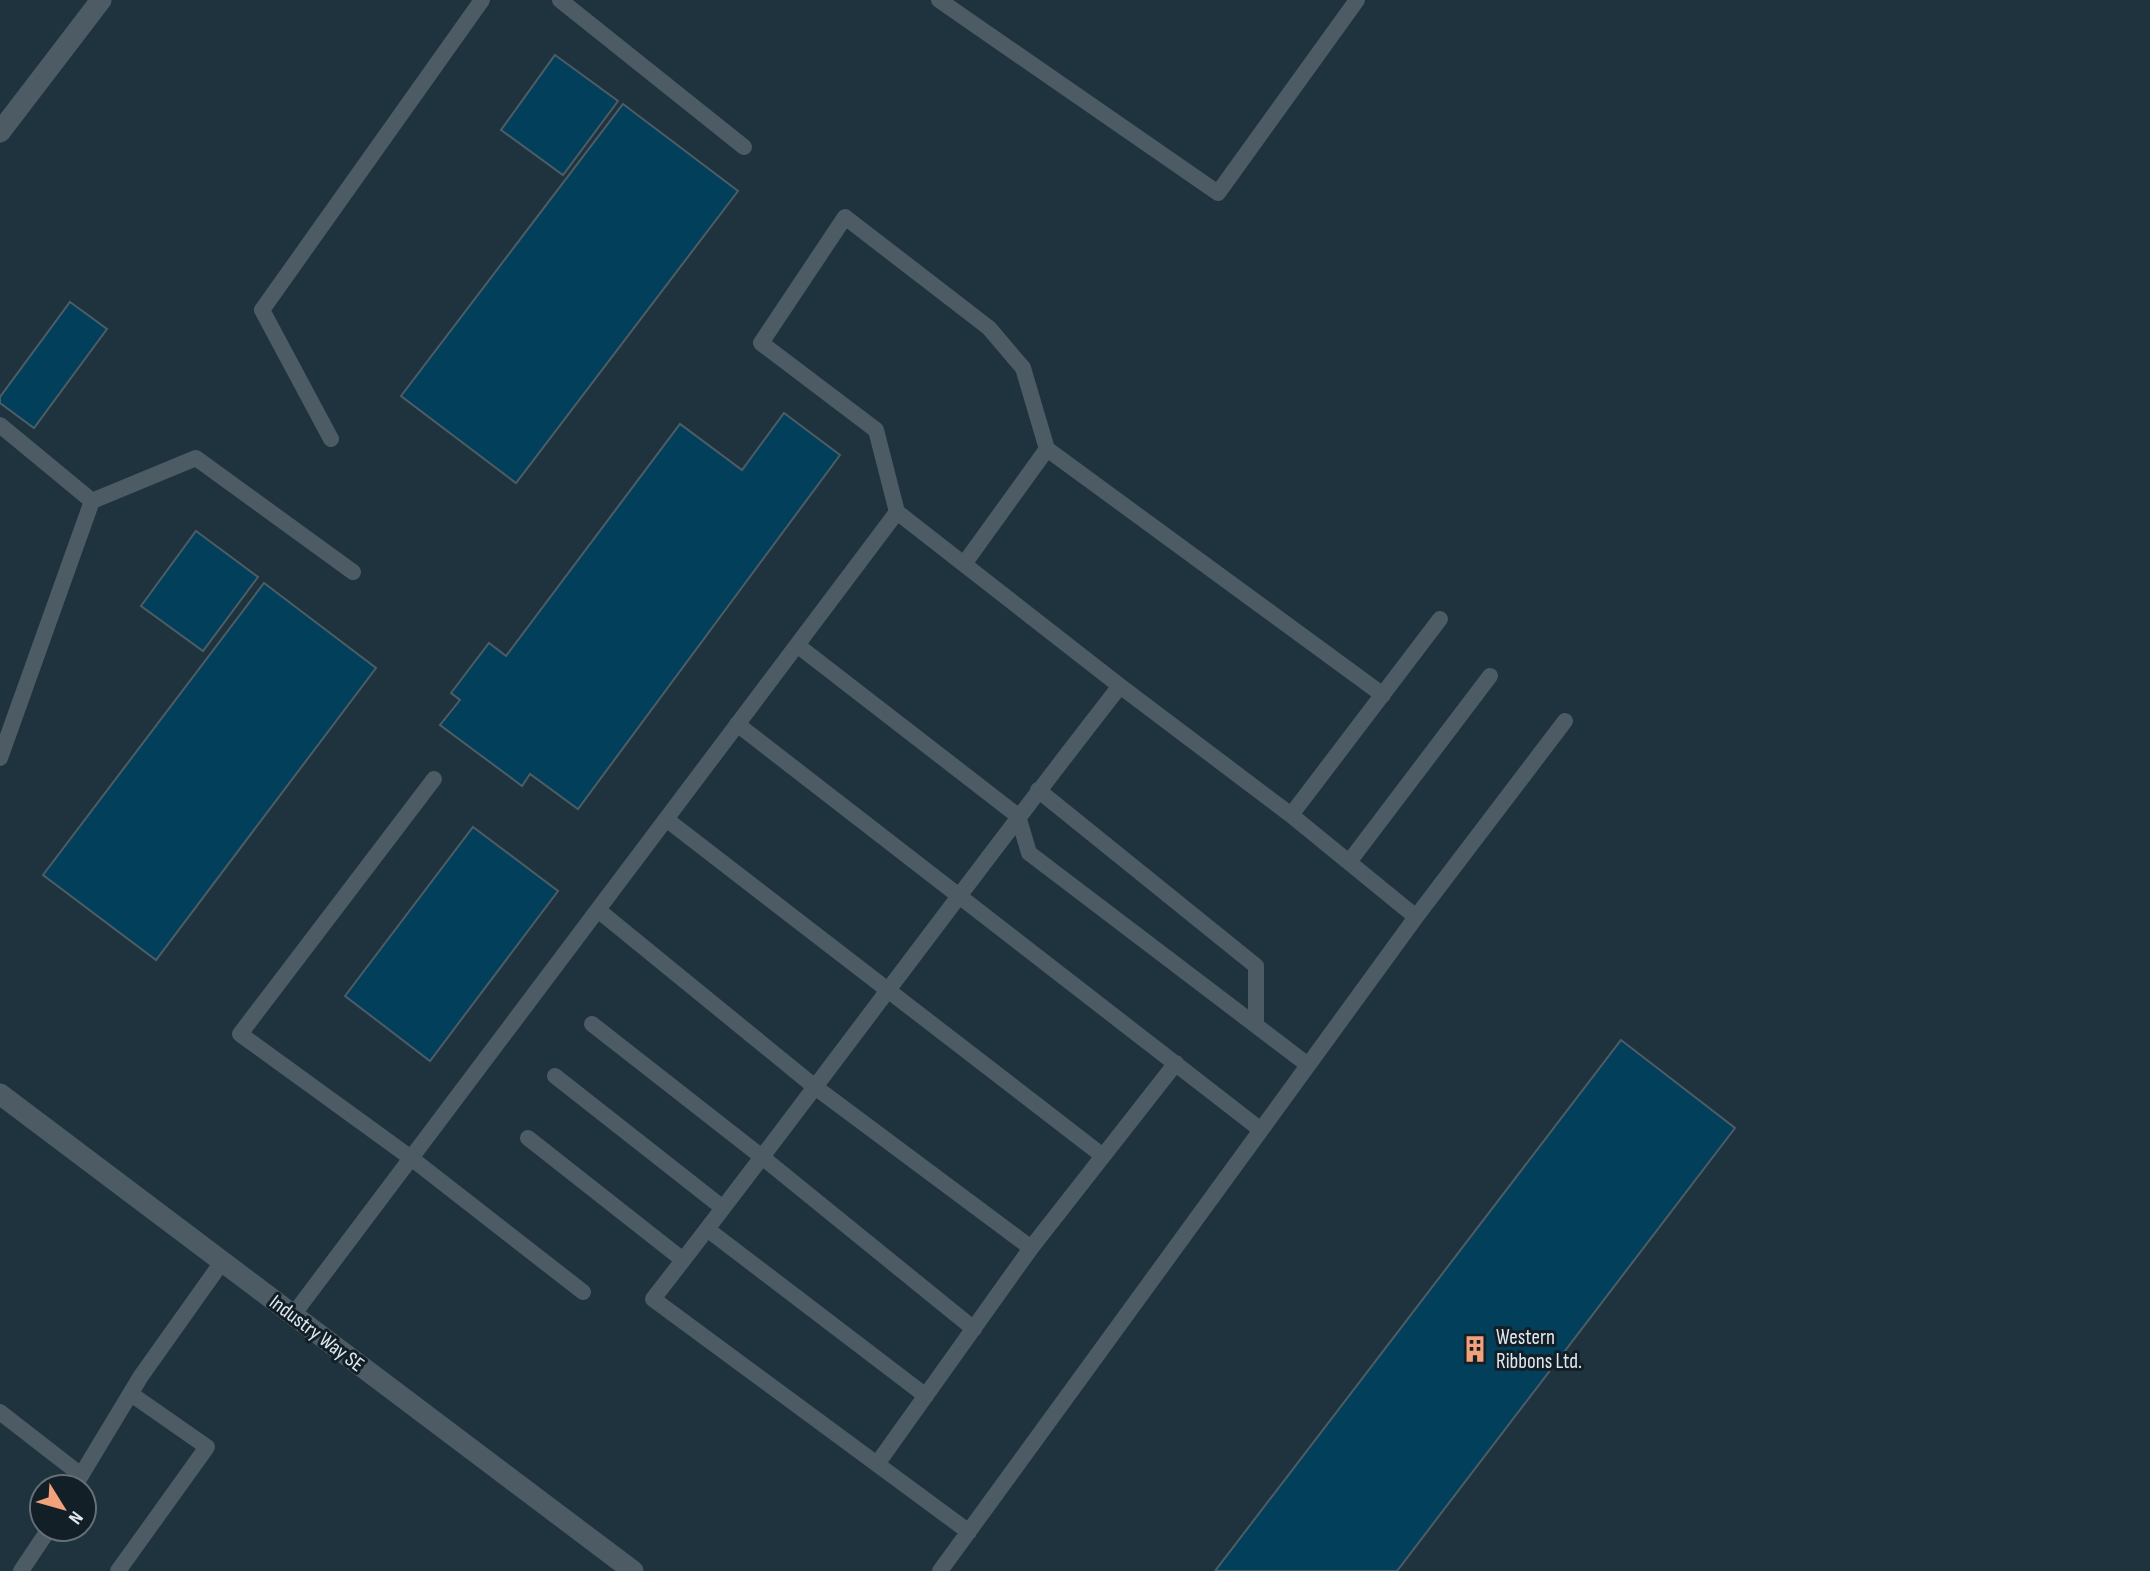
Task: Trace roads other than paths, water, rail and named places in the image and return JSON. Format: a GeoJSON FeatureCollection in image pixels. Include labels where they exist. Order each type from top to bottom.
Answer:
{"type":"FeatureCollection","features":[{"type":"Feature","properties":{"kind":"street"},"geometry":{"type":"LineString","coordinates":[[0,132],[101,0]]}},
{"type":"Feature","properties":{"kind":"street","name":"Industry Way SE"},"geometry":{"type":"LineString","coordinates":[[0,1094],[633,1571]]}},
{"type":"Feature","properties":{"kind":"lane"},"geometry":{"type":"LineString","coordinates":[[331,439],[262,310],[482,0]]}},
{"type":"Feature","properties":{"kind":"lane"},"geometry":{"type":"LineString","coordinates":[[560,0],[744,147]]}},
{"type":"Feature","properties":{"kind":"lane"},"geometry":{"type":"LineString","coordinates":[[939,0],[1218,193],[1357,0]]}},
{"type":"Feature","properties":{"kind":"lane"},"geometry":{"type":"LineString","coordinates":[[1383,695],[1047,449],[1023,368],[989,328],[845,217],[761,343],[876,430],[897,512],[1120,686],[1292,815],[1416,917]]}},
{"type":"Feature","properties":{"kind":"lane"},"geometry":{"type":"LineString","coordinates":[[0,425],[92,501]]}},
{"type":"Feature","properties":{"kind":"lane"},"geometry":{"type":"LineString","coordinates":[[964,564],[1047,449]]}},
{"type":"Feature","properties":{"kind":"lane"},"geometry":{"type":"LineString","coordinates":[[0,758],[92,501],[196,458],[353,572]]}},
{"type":"Feature","properties":{"kind":"lane"},"geometry":{"type":"LineString","coordinates":[[293,1315],[897,512]]}},
{"type":"Feature","properties":{"kind":"lane"},"geometry":{"type":"LineString","coordinates":[[1292,815],[1440,619]]}},
{"type":"Feature","properties":{"kind":"lane"},"geometry":{"type":"LineString","coordinates":[[797,645],[1018,816],[1028,853],[1308,1065]]}},
{"type":"Feature","properties":{"kind":"lane"},"geometry":{"type":"LineString","coordinates":[[1349,862],[1490,676]]}},
{"type":"Feature","properties":{"kind":"lane"},"geometry":{"type":"LineString","coordinates":[[969,1532],[653,1299],[961,895],[1018,816],[1120,686]]}},
{"type":"Feature","properties":{"kind":"lane"},"geometry":{"type":"LineString","coordinates":[[940,1571],[1416,917],[1565,721]]}},
{"type":"Feature","properties":{"kind":"lane"},"geometry":{"type":"LineString","coordinates":[[737,724],[1261,1130]]}},
{"type":"Feature","properties":{"kind":"lane"},"geometry":{"type":"LineString","coordinates":[[434,779],[240,1034],[411,1158],[583,1292]]}},
{"type":"Feature","properties":{"kind":"lane"},"geometry":{"type":"LineString","coordinates":[[1038,790],[1256,966],[1256,1025]]}},
{"type":"Feature","properties":{"kind":"lane"},"geometry":{"type":"LineString","coordinates":[[666,819],[1103,1156]]}},
{"type":"Feature","properties":{"kind":"lane"},"geometry":{"type":"LineString","coordinates":[[598,910],[815,1087],[1031,1248]]}},
{"type":"Feature","properties":{"kind":"lane"},"geometry":{"type":"LineString","coordinates":[[592,1024],[762,1157],[974,1329]]}},
{"type":"Feature","properties":{"kind":"lane"},"geometry":{"type":"LineString","coordinates":[[877,1464],[1031,1248],[1176,1063]]}},
{"type":"Feature","properties":{"kind":"lane"},"geometry":{"type":"LineString","coordinates":[[555,1076],[723,1208]]}},
{"type":"Feature","properties":{"kind":"lane"},"geometry":{"type":"LineString","coordinates":[[528,1138],[684,1260]]}},
{"type":"Feature","properties":{"kind":"lane"},"geometry":{"type":"LineString","coordinates":[[707,1229],[926,1396]]}},
{"type":"Feature","properties":{"kind":"lane"},"geometry":{"type":"LineString","coordinates":[[83,1473],[141,1376],[222,1262]]}},
{"type":"Feature","properties":{"kind":"lane"},"geometry":{"type":"LineString","coordinates":[[118,1571],[207,1447],[131,1394]]}},
{"type":"Feature","properties":{"kind":"lane"},"geometry":{"type":"LineString","coordinates":[[0,1412],[69,1473]]}},
{"type":"Feature","properties":{"kind":"lane"},"geometry":{"type":"LineString","coordinates":[[21,1571],[40,1543]]}},
{"type":"Feature","properties":{"kind":"place","name":"Western Ribbons Ltd."},"geometry":{"type":"Point","coordinates":[1475,1349]}}]}
